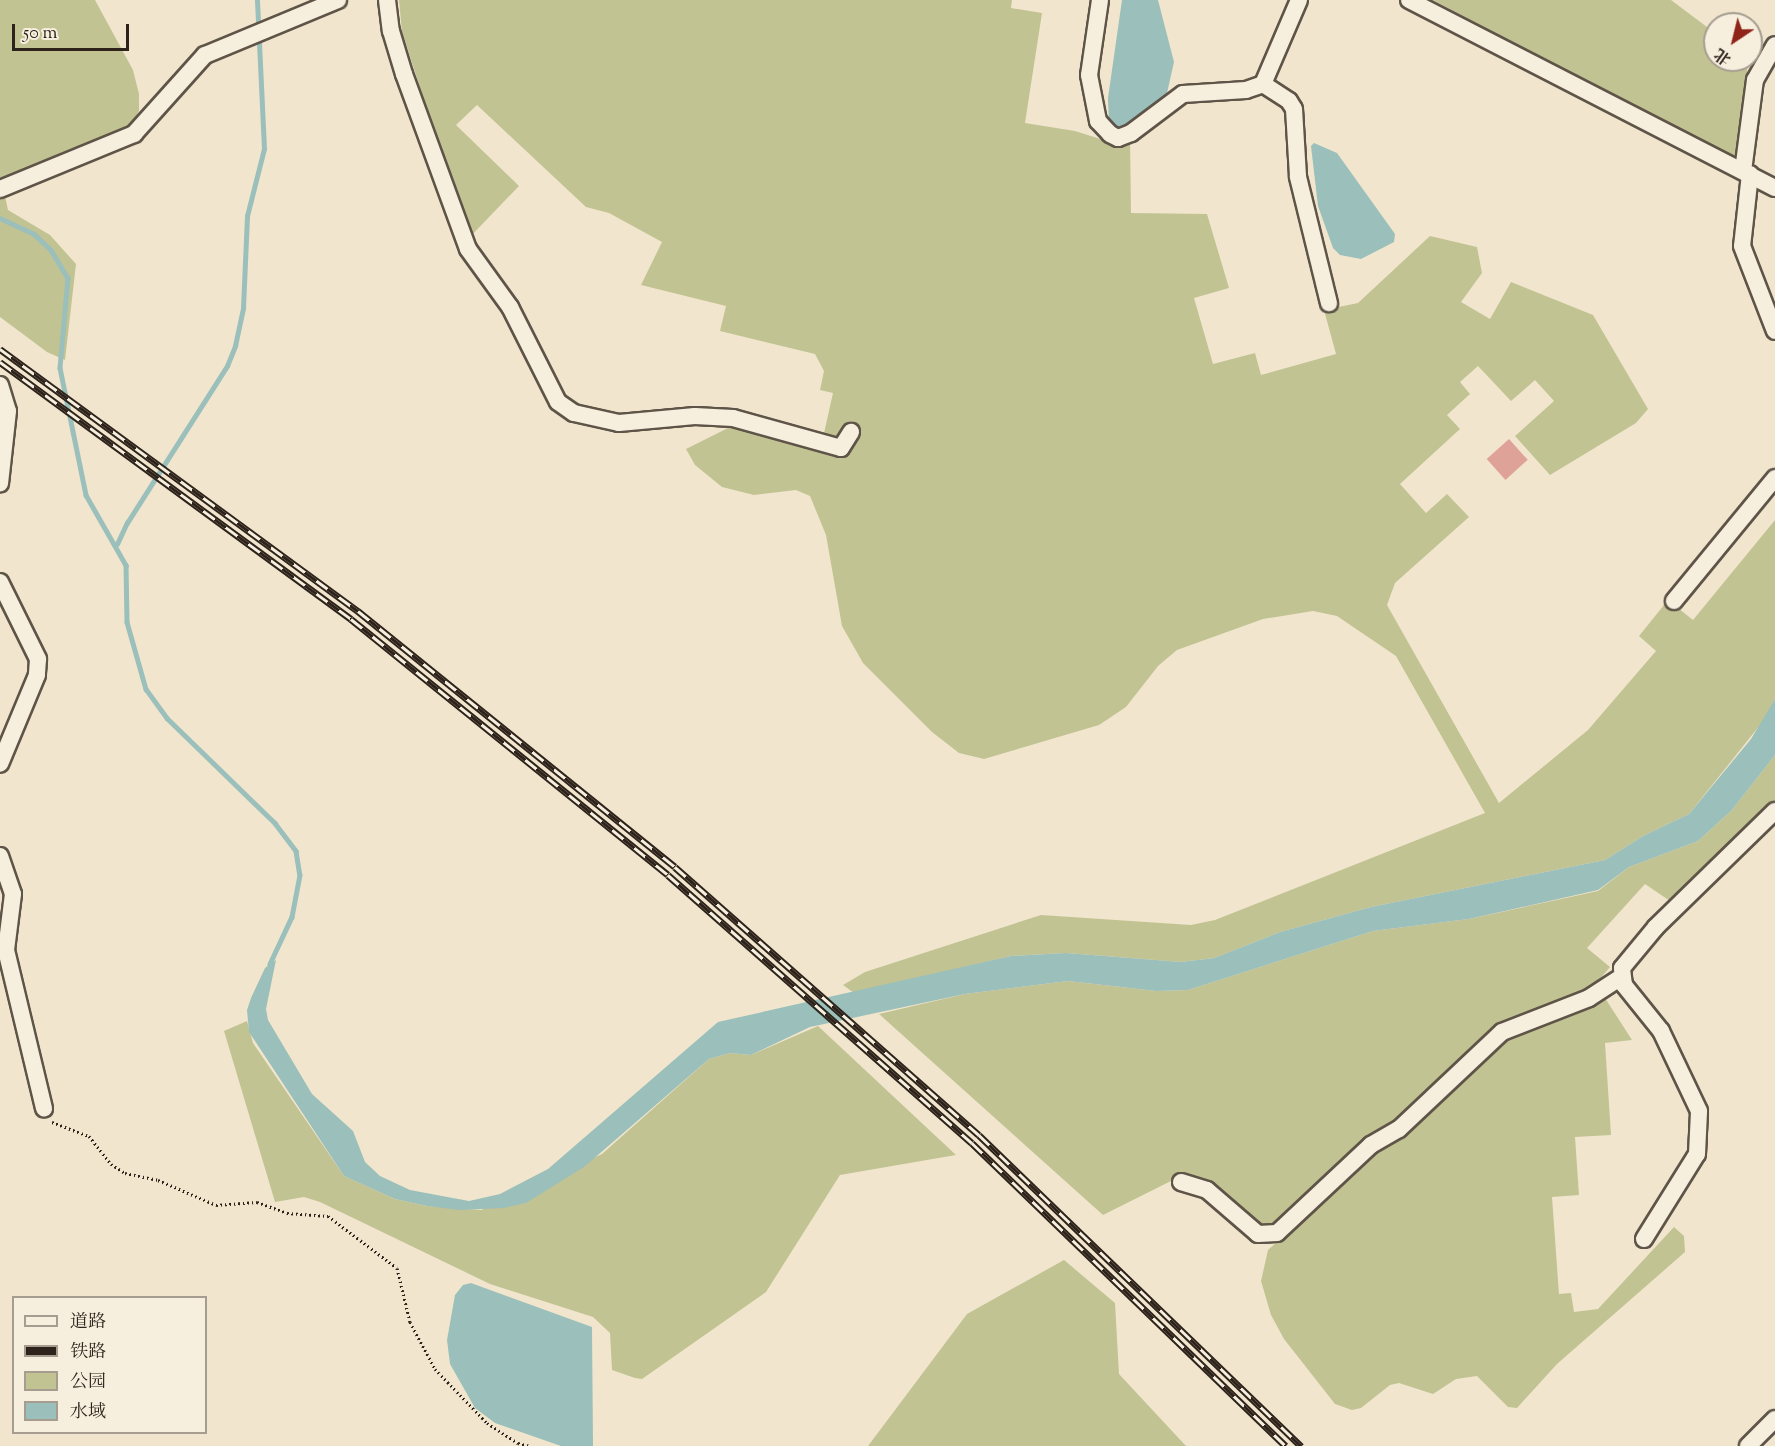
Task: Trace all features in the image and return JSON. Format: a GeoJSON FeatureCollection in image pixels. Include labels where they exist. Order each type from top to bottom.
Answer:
{"type":"FeatureCollection","features":[{"type":"Feature","properties":{"kind":"street"},"geometry":{"type":"LineString","coordinates":[[0,189],[130,136],[205,55],[338,0]]}},
{"type":"Feature","properties":{"kind":"street"},"geometry":{"type":"LineString","coordinates":[[387,0],[391,32],[404,74],[468,249],[510,307],[558,402],[574,413],[619,423],[695,416],[733,418],[841,448],[851,432]]}},
{"type":"Feature","properties":{"kind":"street"},"geometry":{"type":"LineString","coordinates":[[1100,0],[1089,75],[1098,121],[1110,134],[1118,138],[1131,133],[1183,94],[1246,90],[1263,84],[1299,0]]}},
{"type":"Feature","properties":{"kind":"street"},"geometry":{"type":"LineString","coordinates":[[1409,0],[1775,188]]}},
{"type":"Feature","properties":{"kind":"street"},"geometry":{"type":"LineString","coordinates":[[1775,45],[1755,80],[1742,246],[1775,331]]}},
{"type":"Feature","properties":{"kind":"street"},"geometry":{"type":"LineString","coordinates":[[1263,84],[1289,101],[1293,110],[1298,177],[1329,303]]}},
{"type":"Feature","properties":{"kind":"street"},"geometry":{"type":"LineString","coordinates":[[0,385],[8,411],[0,484]]}},
{"type":"Feature","properties":{"kind":"street"},"geometry":{"type":"LineString","coordinates":[[1674,601],[1775,478]]}},
{"type":"Feature","properties":{"kind":"street"},"geometry":{"type":"LineString","coordinates":[[0,582],[8,609],[34,645],[36,675],[0,764]]}},
{"type":"Feature","properties":{"kind":"street"},"geometry":{"type":"LineString","coordinates":[[1181,1182],[1207,1190],[1258,1234],[1277,1233],[1371,1145],[1399,1129],[1502,1032],[1590,998],[1621,977],[1632,953],[1775,811]]}},
{"type":"Feature","properties":{"kind":"street"},"geometry":{"type":"LineString","coordinates":[[0,856],[13,894],[6,950],[44,1108]]}},
{"type":"Feature","properties":{"kind":"street"},"geometry":{"type":"LineString","coordinates":[[1621,977],[1662,1031],[1699,1110],[1697,1154],[1644,1239]]}},
{"type":"Feature","properties":{"kind":"street"},"geometry":{"type":"LineString","coordinates":[[1748,1446],[1775,1419]]}},
{"type":"Feature","properties":{"kind":"path"},"geometry":{"type":"LineString","coordinates":[[44,1108],[54,1125],[89,1136],[111,1164],[125,1173],[158,1180],[216,1205],[257,1202],[287,1213],[325,1214],[380,1251],[397,1268],[411,1322],[435,1369],[487,1423],[518,1443],[530,1446]]}},
{"type":"Feature","properties":{"kind":"green space"},"geometry":{"type":"Polygon","coordinates":[[[0,0],[95,0],[133,70],[139,94],[139,111],[131,125],[2,182],[8,210],[50,235],[76,264],[65,360],[47,352],[0,317],[0,0]]]}},
{"type":"Feature","properties":{"kind":"green space"},"geometry":{"type":"Polygon","coordinates":[[[399,0],[1012,0],[1011,8],[1042,13],[1025,123],[1075,131],[1113,143],[1130,136],[1131,213],[1207,214],[1229,288],[1194,298],[1213,364],[1255,353],[1261,375],[1336,354],[1324,310],[1358,303],[1430,236],[1477,247],[1482,273],[1461,302],[1490,319],[1511,282],[1593,315],[1648,409],[1636,423],[1550,475],[1515,436],[1554,401],[1535,380],[1511,401],[1478,366],[1460,382],[1470,394],[1447,415],[1460,429],[1400,484],[1426,513],[1447,494],[1469,517],[1395,583],[1387,605],[1499,803],[1588,730],[1656,651],[1639,636],[1668,600],[1693,620],[1775,520],[1775,699],[1764,720],[1689,814],[1643,836],[1605,860],[1371,907],[1280,932],[1214,958],[1181,962],[1066,953],[1011,956],[854,993],[843,985],[865,972],[1041,915],[1191,925],[1215,920],[1485,813],[1396,656],[1337,616],[1313,611],[1263,619],[1177,650],[1158,666],[1126,707],[1099,725],[984,759],[959,753],[932,732],[863,663],[842,626],[826,535],[810,496],[796,490],[754,495],[722,487],[695,465],[686,449],[730,427],[820,451],[833,393],[820,390],[824,371],[815,354],[720,331],[726,306],[641,285],[662,242],[609,213],[586,207],[477,105],[456,125],[519,186],[469,238],[402,32],[399,0]]]}},
{"type":"Feature","properties":{"kind":"green space"},"geometry":{"type":"Polygon","coordinates":[[[1433,0],[1671,0],[1703,24],[1703,72],[1747,72],[1740,156],[1730,159],[1433,0]]]}},
{"type":"Feature","properties":{"kind":"green space"},"geometry":{"type":"Polygon","coordinates":[[[1775,755],[1775,802],[1670,901],[1645,884],[1587,948],[1610,967],[1591,989],[1518,1018],[1280,1224],[1263,1230],[1192,1176],[1181,1176],[1103,1215],[879,1014],[965,994],[1068,981],[1156,991],[1188,990],[1373,931],[1469,919],[1598,891],[1629,867],[1698,841],[1732,810],[1775,755]]]}},
{"type":"Feature","properties":{"kind":"green space"},"geometry":{"type":"Polygon","coordinates":[[[1605,998],[1632,1040],[1605,1043],[1611,1135],[1575,1137],[1579,1195],[1552,1197],[1559,1294],[1571,1293],[1574,1312],[1598,1309],[1674,1227],[1684,1236],[1685,1252],[1557,1364],[1517,1408],[1508,1407],[1477,1376],[1456,1379],[1433,1394],[1399,1383],[1390,1385],[1361,1408],[1352,1410],[1335,1404],[1284,1339],[1271,1315],[1261,1281],[1268,1250],[1377,1151],[1416,1126],[1501,1038],[1605,998]]]}},
{"type":"Feature","properties":{"kind":"green space"},"geometry":{"type":"Polygon","coordinates":[[[247,1021],[253,1043],[344,1176],[395,1199],[427,1206],[481,1210],[602,1154],[709,1059],[730,1053],[751,1055],[818,1026],[956,1155],[840,1175],[766,1292],[642,1379],[635,1378],[612,1370],[610,1333],[593,1317],[490,1284],[320,1202],[304,1197],[275,1202],[224,1031],[247,1021]]]}},
{"type":"Feature","properties":{"kind":"green space"},"geometry":{"type":"Polygon","coordinates":[[[1064,1260],[1115,1303],[1119,1374],[1186,1446],[868,1446],[967,1314],[1064,1260]]]}},
{"type":"Feature","properties":{"kind":"water"},"geometry":{"type":"Polygon","coordinates":[[[1122,0],[1158,0],[1174,62],[1167,93],[1133,123],[1116,129],[1109,124],[1108,98],[1122,0]]]}},
{"type":"Feature","properties":{"kind":"water"},"geometry":{"type":"Polygon","coordinates":[[[1314,143],[1337,153],[1395,234],[1394,242],[1361,259],[1340,255],[1333,248],[1318,206],[1311,146],[1314,143]]]}},
{"type":"Feature","properties":{"kind":"water"},"geometry":{"type":"Polygon","coordinates":[[[1775,699],[1775,755],[1732,810],[1698,841],[1629,867],[1598,890],[1469,919],[1373,931],[1188,990],[1156,991],[1068,981],[965,994],[810,1027],[751,1055],[730,1053],[709,1059],[584,1167],[526,1203],[504,1208],[459,1210],[427,1206],[395,1199],[344,1176],[249,1032],[247,1010],[251,998],[265,968],[276,960],[266,1009],[268,1020],[312,1094],[353,1131],[365,1162],[380,1176],[410,1190],[469,1201],[500,1194],[548,1169],[718,1022],[1011,956],[1066,953],[1181,962],[1214,958],[1280,932],[1371,907],[1605,860],[1643,836],[1689,814],[1751,739],[1775,699]]]}},
{"type":"Feature","properties":{"kind":"water"},"geometry":{"type":"Polygon","coordinates":[[[471,1283],[592,1327],[593,1446],[561,1446],[495,1423],[475,1408],[450,1364],[447,1340],[455,1295],[463,1285],[471,1283]]]}},
{"type":"Feature","properties":{"kind":"building"},"geometry":{"type":"Polygon","coordinates":[[[1509,439],[1528,460],[1505,480],[1487,459],[1509,439]]]}},
{"type":"Feature","properties":{"kind":"waterway"},"geometry":{"type":"LineString","coordinates":[[117,544],[127,523],[227,366],[235,346],[243,308],[247,216],[264,149],[257,0]]}},
{"type":"Feature","properties":{"kind":"waterway"},"geometry":{"type":"LineString","coordinates":[[0,218],[34,234],[51,250],[68,278],[60,368],[86,495],[126,565],[127,622],[146,689],[167,718],[275,823],[296,851],[300,875],[292,917],[270,964]]}},
{"type":"Feature","properties":{"kind":"railway"},"geometry":{"type":"LineString","coordinates":[[0,349],[358,611],[675,867],[979,1135],[1301,1446]]}},
{"type":"Feature","properties":{"kind":"railway"},"geometry":{"type":"LineString","coordinates":[[0,362],[351,619],[668,875],[972,1143],[1286,1446]]}}]}
